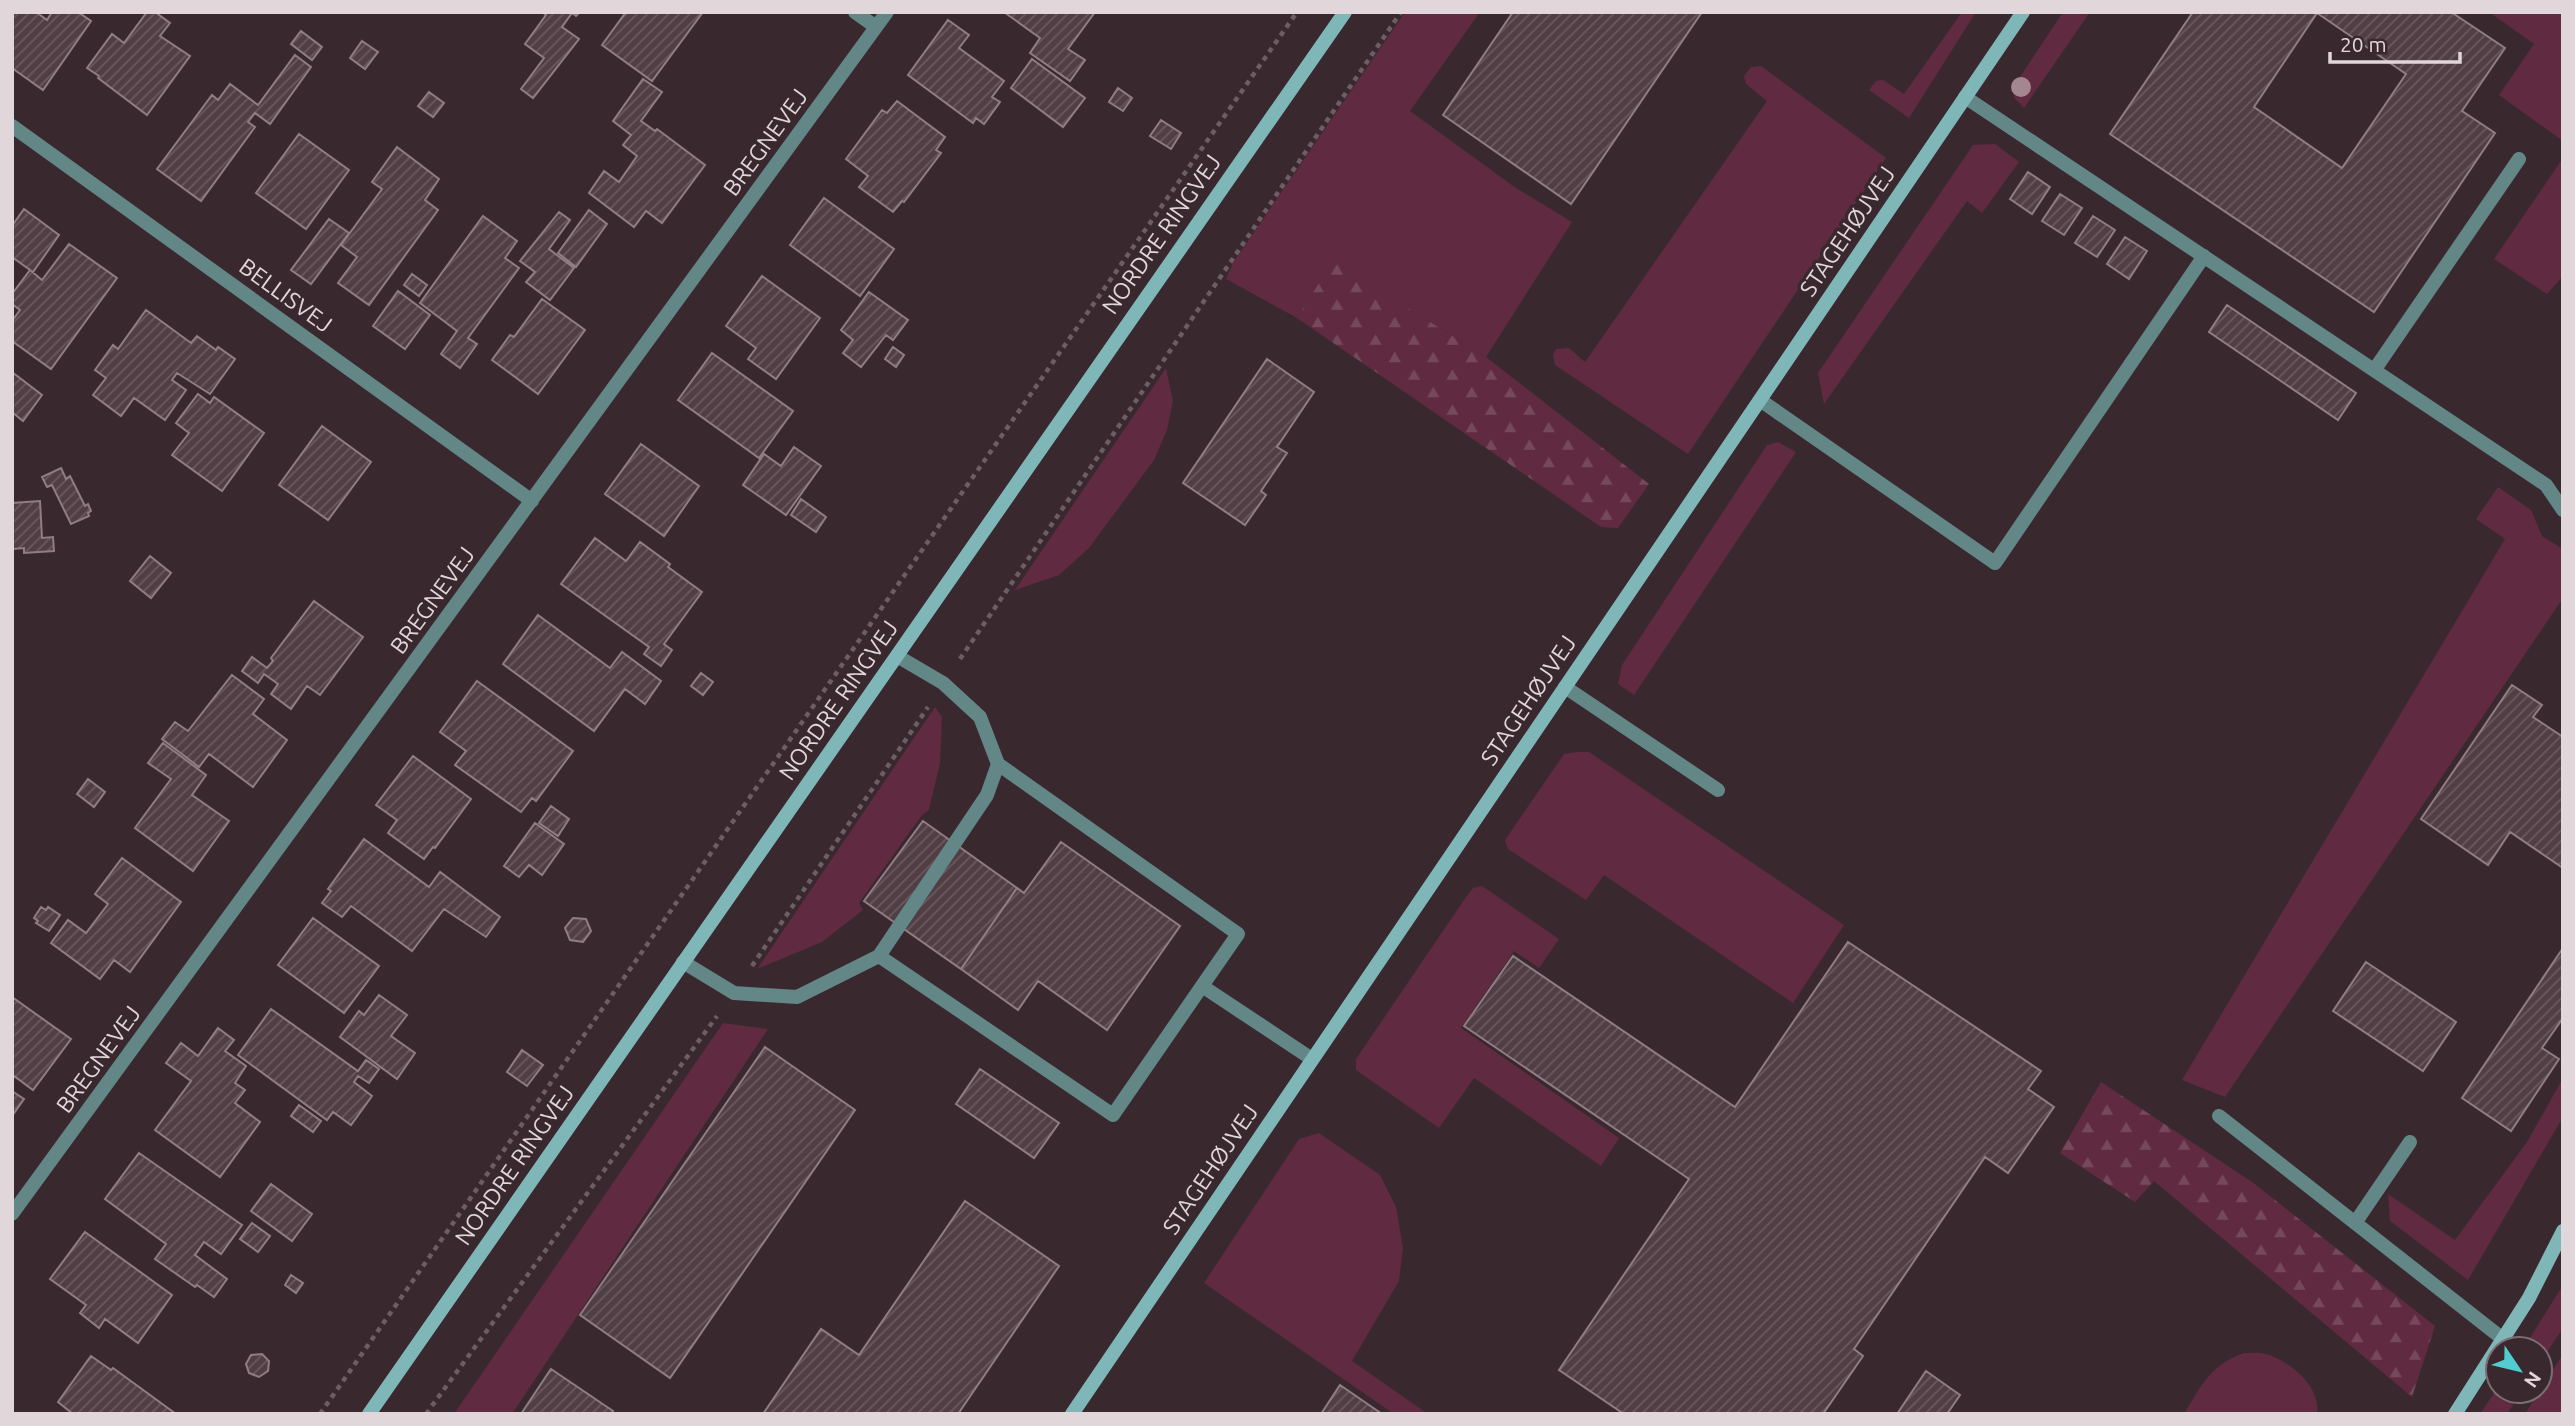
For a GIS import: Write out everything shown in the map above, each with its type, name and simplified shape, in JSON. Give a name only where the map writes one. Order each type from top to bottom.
[{"type":"street","points":[[855,12],[876,27]]},
{"type":"street","name":"BREGNEVEJ","points":[[12,1214],[887,12]]},
{"type":"street","name":"NORDRE RINGVEJ","points":[[369,1414],[1345,12]]},
{"type":"street","name":"STAGEHØJVEJ","points":[[1072,1414],[2023,12]]},
{"type":"street","points":[[1965,97],[2546,485],[2563,510]]},
{"type":"street","name":"BELLISVEJ","points":[[12,126],[532,501]]},
{"type":"street","points":[[2375,369],[2519,159]]},
{"type":"street","points":[[1760,400],[1995,564],[2204,256]]},
{"type":"street","points":[[879,956],[1113,1115],[1238,934],[998,764],[980,717],[943,683],[897,656]]},
{"type":"street","points":[[1565,687],[1718,790]]},
{"type":"street","points":[[683,962],[734,993],[797,997],[879,956],[987,795],[998,764]]},
{"type":"street","points":[[1202,986],[1312,1059]]},
{"type":"street","points":[[2219,1116],[2498,1335]]},
{"type":"street","points":[[2355,1223],[2410,1142]]},
{"type":"street","points":[[2506,1335],[2529,1298],[2563,1231]]},
{"type":"street","points":[[2455,1414],[2484,1369]]},
{"type":"path","points":[[320,1414],[1297,12]]},
{"type":"path","points":[[426,1414],[734,993],[1401,12]]},
{"type":"green space","points":[[1405,12],[1480,12],[1410,111],[1516,188],[1572,222],[1486,357],[1334,262],[1297,318],[1226,279],[1233,263]]},
{"type":"green space","points":[[1962,12],[1976,12],[1909,118],[1869,90],[1876,81],[1883,80],[1904,94]]},
{"type":"green space","points":[[2063,12],[2090,12],[2024,108],[2015,99],[2012,89]]},
{"type":"green space","points":[[2489,12],[2563,12],[2563,141],[2499,95],[2534,44]]},
{"type":"green space","points":[[1761,66],[1886,158],[1688,454],[1555,365],[1553,355],[1556,349],[1569,348],[1585,362],[1767,101],[1746,84],[1744,76],[1751,67]]},
{"type":"green space","points":[[1995,144],[2019,162],[1982,213],[1967,201],[1824,404],[1818,373],[1973,145]]},
{"type":"green space","points":[[2563,158],[2563,276],[2547,294],[2494,259]]},
{"type":"green space","points":[[1333,261],[1486,357],[1649,484],[1618,528],[1601,527],[1297,318]]},
{"type":"green space","points":[[1166,368],[1173,401],[1167,430],[1154,460],[1089,548],[1059,575],[1015,590]]},
{"type":"green space","points":[[1778,442],[1796,452],[1634,695],[1618,684],[1622,665],[1767,445]]},
{"type":"green space","points":[[2498,487],[2531,510],[2542,536],[2563,549],[2563,598],[2225,1097],[2182,1080],[2505,539],[2476,519]]},
{"type":"green space","points":[[935,707],[942,717],[940,763],[929,810],[922,815],[859,903],[863,910],[822,942],[757,969]]},
{"type":"green space","points":[[1589,752],[1844,925],[1793,1003],[1604,875],[1586,900],[1508,849],[1505,840],[1564,754]]},
{"type":"green space","points":[[1482,886],[1559,939],[1539,968],[1514,951],[1461,1028],[1619,1138],[1601,1166],[1474,1078],[1439,1128],[1356,1070],[1356,1059],[1466,897],[1473,888]]},
{"type":"green space","points":[[723,1023],[768,1029],[512,1414],[454,1414]]},
{"type":"green space","points":[[2563,1078],[2563,1117],[2468,1280],[2390,1221],[2388,1194],[2455,1240],[2527,1142]]},
{"type":"green space","points":[[2101,1082],[2252,1182],[2435,1326],[2412,1397],[2154,1181],[2135,1202],[2060,1153]]},
{"type":"green space","points":[[1319,1133],[1380,1175],[1396,1207],[1403,1248],[1399,1281],[1352,1361],[1428,1414],[1394,1414],[1204,1283],[1299,1139]]},
{"type":"green space","points":[[2563,1285],[2563,1328],[2554,1342],[2554,1335],[2532,1335]]},
{"type":"green space","points":[[2244,1353],[2266,1354],[2294,1369],[2314,1394],[2317,1414],[2184,1414],[2208,1377],[2223,1363]]},
{"type":"green space","points":[[2563,1354],[2563,1414],[2525,1414],[2531,1405],[2554,1405],[2554,1368]]},
{"type":"green space","points":[[2486,1405],[2513,1405],[2507,1414],[2480,1414]]},
{"type":"building","points":[[12,12],[36,12],[47,20],[52,12],[78,12],[91,21],[43,90],[12,68]]},
{"type":"building","points":[[147,12],[155,12],[170,23],[160,36],[190,56],[147,115],[87,68],[112,34],[124,43]]},
{"type":"building","points":[[542,12],[580,12],[576,16],[572,13],[562,27],[579,39],[533,98],[521,89],[544,58],[525,44],[546,15]]},
{"type":"building","points":[[626,12],[703,12],[652,81],[602,45]]},
{"type":"building","points":[[1004,12],[1095,12],[1068,49],[1085,60],[1070,81],[1030,53],[1040,38]]},
{"type":"building","points":[[1513,12],[1702,12],[1571,204],[1443,115]]},
{"type":"building","points":[[2193,12],[2451,12],[2505,48],[2462,111],[2495,133],[2374,312],[2110,134]],"holes":[[[2317,13],[2406,74],[2342,168],[2254,107]]]},
{"type":"building","points":[[948,20],[969,35],[959,48],[1004,81],[992,97],[1000,102],[984,124],[976,118],[973,123],[908,75]]},
{"type":"building","points":[[301,31],[322,47],[312,60],[291,44]]},
{"type":"building","points":[[362,41],[378,52],[365,69],[350,58]]},
{"type":"building","points":[[295,55],[311,67],[270,124],[255,113],[248,122],[255,127],[201,201],[157,169],[212,95],[218,100],[230,84],[258,105]]},
{"type":"building","points":[[1032,59],[1085,98],[1063,127],[1011,88]]},
{"type":"building","points":[[643,79],[662,92],[641,121],[655,131],[657,129],[705,165],[662,223],[646,211],[634,227],[589,193],[604,171],[619,182],[637,156],[623,145],[631,135],[613,121]]},
{"type":"building","points":[[1118,88],[1132,98],[1123,111],[1109,102]]},
{"type":"building","points":[[429,92],[444,103],[433,117],[418,106]]},
{"type":"building","points":[[897,101],[945,137],[936,150],[941,153],[904,202],[893,212],[859,187],[868,176],[846,159],[882,110],[887,113]]},
{"type":"building","points":[[1161,120],[1181,133],[1171,149],[1150,136]]},
{"type":"building","points":[[299,134],[349,170],[306,229],[256,193]]},
{"type":"building","points":[[397,147],[439,179],[425,200],[438,210],[369,305],[338,283],[357,257],[341,245],[382,189],[372,182]]},
{"type":"building","points":[[2028,172],[2050,187],[2032,214],[2010,199]]},
{"type":"building","points":[[2060,194],[2082,208],[2064,235],[2042,221]]},
{"type":"building","points":[[824,198],[894,249],[860,296],[790,245]]},
{"type":"building","points":[[24,209],[59,235],[33,272],[12,257],[12,226]]},
{"type":"building","points":[[589,210],[607,224],[576,267],[558,253]]},
{"type":"building","points":[[559,212],[570,220],[549,249],[574,268],[550,300],[526,282],[535,272],[520,261]]},
{"type":"building","points":[[483,216],[517,241],[505,258],[519,268],[468,338],[477,344],[460,368],[441,354],[457,331],[420,303]]},
{"type":"building","points":[[2093,216],[2115,230],[2097,257],[2075,243]]},
{"type":"building","points":[[329,219],[349,233],[311,284],[291,270]]},
{"type":"building","points":[[2125,237],[2147,251],[2129,279],[2107,264]]},
{"type":"building","points":[[69,244],[117,278],[51,369],[12,341],[12,321],[20,310],[12,304],[12,294],[30,270],[42,280]]},
{"type":"building","points":[[412,274],[427,285],[419,296],[404,285]]},
{"type":"building","points":[[762,276],[820,318],[776,379],[748,359],[756,348],[726,326]]},
{"type":"building","points":[[398,291],[430,315],[405,349],[373,326]]},
{"type":"building","points":[[869,292],[908,320],[893,340],[886,335],[861,367],[843,353],[853,340],[841,330]]},
{"type":"building","points":[[542,299],[585,330],[538,394],[492,360],[510,335],[514,337]]},
{"type":"building","points":[[2227,305],[2356,393],[2338,420],[2209,332]]},
{"type":"building","points":[[146,310],[191,343],[197,336],[216,350],[218,347],[235,359],[210,394],[177,373],[172,380],[186,390],[165,420],[134,398],[121,416],[93,395],[106,378],[95,370],[113,345],[118,349]]},
{"type":"building","points":[[893,347],[904,355],[896,367],[885,359]]},
{"type":"building","points":[[712,353],[793,411],[759,458],[678,400]]},
{"type":"building","points":[[1267,359],[1314,392],[1277,447],[1287,453],[1261,491],[1266,495],[1245,525],[1183,483]]},
{"type":"building","points":[[12,372],[42,395],[23,421],[12,412]]},
{"type":"building","points":[[198,394],[210,403],[214,397],[264,433],[222,491],[172,455],[189,433],[176,423]]},
{"type":"building","points":[[322,426],[371,462],[328,520],[279,485]]},
{"type":"building","points":[[641,444],[699,486],[664,536],[605,494]]},
{"type":"building","points":[[794,447],[821,466],[786,515],[743,485],[764,454],[781,466]]},
{"type":"building","points":[[61,468],[66,479],[70,476],[85,506],[88,504],[91,511],[89,516],[71,524],[52,485],[47,487],[42,477]]},
{"type":"building","points":[[801,499],[826,517],[816,532],[791,515]]},
{"type":"building","points":[[40,501],[42,538],[53,537],[54,551],[24,553],[24,548],[13,549],[12,503]]},
{"type":"building","points":[[595,538],[626,561],[640,542],[702,592],[664,644],[672,650],[661,666],[644,654],[649,647],[561,584]]},
{"type":"building","points":[[150,556],[171,573],[151,598],[130,581]]},
{"type":"building","points":[[314,601],[363,637],[320,695],[307,686],[291,709],[271,694],[278,684],[264,674],[258,683],[242,671],[252,657],[267,668],[273,661],[271,658]]},
{"type":"building","points":[[538,615],[610,668],[622,652],[661,681],[645,704],[625,689],[594,731],[503,664]]},
{"type":"building","points":[[701,673],[713,682],[703,695],[691,686]]},
{"type":"building","points":[[232,675],[264,699],[253,714],[287,740],[253,787],[209,754],[199,767],[162,739],[175,722],[188,731]]},
{"type":"building","points":[[477,681],[573,751],[536,801],[532,798],[521,812],[455,765],[466,751],[440,732]]},
{"type":"building","points":[[2512,685],[2542,705],[2533,717],[2563,737],[2563,868],[2510,832],[2488,865],[2421,819]]},
{"type":"building","points":[[163,743],[206,775],[192,795],[229,821],[193,871],[135,828],[171,779],[148,763]]},
{"type":"building","points":[[413,756],[471,799],[424,859],[388,833],[397,820],[376,805]]},
{"type":"building","points":[[88,779],[105,792],[94,807],[77,794]]},
{"type":"building","points":[[551,806],[569,819],[558,836],[539,823]]},
{"type":"building","points":[[923,821],[1017,888],[961,969],[864,901]]},
{"type":"building","points":[[535,823],[564,844],[542,875],[529,865],[519,877],[504,866]]},
{"type":"building","points":[[364,839],[429,887],[440,872],[500,917],[486,937],[444,909],[412,951],[351,906],[342,917],[322,903],[331,891],[328,889]]},
{"type":"building","points":[[1061,842],[1180,926],[1107,1030],[1038,981],[1018,1010],[961,969],[1017,888],[1024,893]]},
{"type":"building","points":[[122,858],[181,902],[130,972],[114,960],[100,979],[51,943],[68,920],[86,933],[108,904],[95,894]]},
{"type":"building","points":[[41,907],[46,910],[48,907],[60,915],[49,931],[36,923],[38,921],[34,918]]},
{"type":"building","points":[[313,918],[379,966],[344,1013],[278,965]]},
{"type":"building","points":[[573,918],[586,919],[591,931],[583,942],[570,940],[565,928]]},
{"type":"building","points":[[1848,942],[2041,1071],[2028,1089],[2054,1107],[2008,1173],[1985,1157],[1854,1349],[1863,1356],[1823,1414],[1624,1414],[1559,1370],[1689,1179],[1464,1026],[1513,956],[1735,1107]]},
{"type":"building","points":[[2563,948],[2563,1018],[2542,1048],[2559,1059],[2511,1131],[2462,1098]]},
{"type":"building","points":[[2366,962],[2456,1022],[2423,1071],[2333,1011]]},
{"type":"building","points":[[379,995],[407,1015],[391,1036],[415,1053],[397,1079],[340,1037],[359,1011],[364,1015]]},
{"type":"building","points":[[12,997],[71,1039],[33,1090],[14,1076],[12,1079]]},
{"type":"building","points":[[271,1009],[358,1071],[366,1060],[379,1069],[369,1083],[358,1076],[354,1082],[372,1096],[351,1125],[333,1112],[327,1120],[238,1055]]},
{"type":"building","points":[[218,1028],[234,1040],[225,1051],[246,1066],[235,1083],[245,1090],[235,1103],[260,1122],[220,1177],[155,1130],[191,1081],[166,1063],[181,1043],[198,1056]]},
{"type":"building","points":[[765,1047],[855,1110],[670,1378],[580,1315]]},
{"type":"building","points":[[522,1050],[543,1065],[527,1086],[507,1072]]},
{"type":"building","points":[[980,1069],[1059,1123],[1034,1158],[956,1104]]},
{"type":"building","points":[[12,1091],[24,1099],[12,1116]]},
{"type":"building","points":[[299,1105],[321,1121],[313,1132],[291,1116]]},
{"type":"building","points":[[139,1153],[242,1225],[221,1254],[204,1242],[195,1255],[227,1279],[214,1297],[155,1259],[166,1244],[105,1199]]},
{"type":"building","points":[[271,1184],[312,1214],[292,1241],[251,1211]]},
{"type":"building","points":[[965,1201],[1059,1266],[958,1414],[763,1414],[821,1329],[859,1355]]},
{"type":"building","points":[[252,1223],[270,1236],[258,1252],[240,1239]]},
{"type":"building","points":[[85,1232],[172,1295],[138,1343],[105,1319],[99,1328],[80,1313],[86,1305],[50,1279]]},
{"type":"building","points":[[291,1275],[303,1283],[296,1293],[285,1285]]},
{"type":"building","points":[[262,1354],[269,1361],[268,1371],[259,1377],[249,1373],[246,1364],[251,1355]]},
{"type":"building","points":[[91,1356],[111,1370],[113,1368],[176,1414],[73,1414],[58,1402]]},
{"type":"building","points":[[551,1369],[613,1411],[611,1414],[521,1414]]},
{"type":"building","points":[[1926,1371],[1960,1395],[1947,1414],[1897,1414]]},
{"type":"building","points":[[1340,1385],[1382,1414],[1321,1414]]}]
